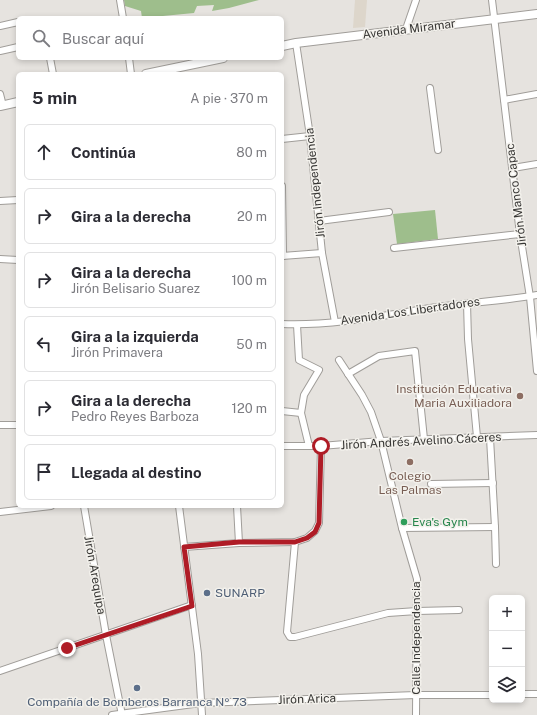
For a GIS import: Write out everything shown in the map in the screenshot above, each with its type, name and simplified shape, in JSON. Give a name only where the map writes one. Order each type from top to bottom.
[{"type":"street","points":[[120,0],[123,16]]},
{"type":"street","points":[[406,29],[416,0]]},
{"type":"street","name":"Jirón Manco Capac","points":[[492,0],[520,234],[530,297],[537,371]]},
{"type":"street","name":"Avenida Miramar","points":[[284,46],[406,29],[537,14]]},
{"type":"street","points":[[0,26],[16,22]]},
{"type":"street","name":"Jirón Independencia","points":[[296,43],[310,136],[322,253],[335,322]]},
{"type":"street","points":[[0,50],[16,47]]},
{"type":"street","points":[[50,60],[53,72]]},
{"type":"street","points":[[128,60],[131,72]]},
{"type":"street","points":[[156,72],[213,60]]},
{"type":"street","points":[[430,88],[438,150]]},
{"type":"street","points":[[0,94],[1,106],[16,102]]},
{"type":"street","points":[[504,100],[537,94]]},
{"type":"street","points":[[284,139],[310,136]]},
{"type":"street","points":[[513,168],[537,164]]},
{"type":"street","points":[[0,201],[16,200]]},
{"type":"street","points":[[319,222],[389,212]]},
{"type":"street","points":[[394,248],[520,234]]},
{"type":"street","points":[[284,256],[322,253]]},
{"type":"street","points":[[0,259],[16,260]]},
{"type":"street","name":"Avenida Los Libertadores","points":[[284,324],[297,325],[335,322],[467,303],[537,296]]},
{"type":"street","points":[[467,303],[468,339],[477,437]]},
{"type":"street","points":[[297,325],[299,360],[318,370],[304,394],[301,413],[309,446]]},
{"type":"street","points":[[348,374],[379,356],[416,351],[424,439]]},
{"type":"street","name":"Calle Independencia","points":[[339,360],[371,412],[381,441],[402,528],[417,579],[418,611],[416,715]]},
{"type":"street","points":[[284,411],[301,413]]},
{"type":"street","points":[[0,425],[16,425]]},
{"type":"street","name":"Jirón Andrés Avelino Cáceres","points":[[284,446],[321,446],[381,441],[537,435]]},
{"type":"street","points":[[490,438],[496,564]]},
{"type":"street","points":[[184,547],[239,542],[295,542],[307,538],[315,532],[319,523],[321,446]]},
{"type":"street","points":[[431,484],[493,483]]},
{"type":"street","points":[[0,512],[34,508]]},
{"type":"street","name":"Jirón Arequipa","points":[[84,508],[106,635],[122,714]]},
{"type":"street","points":[[179,508],[198,654],[202,715]]},
{"type":"street","points":[[237,508],[239,542]]},
{"type":"street","points":[[402,528],[495,527]]},
{"type":"street","points":[[295,542],[287,632],[290,637],[388,614],[418,611],[459,610]]},
{"type":"street","points":[[0,670],[192,606]]},
{"type":"street","points":[[525,694],[537,694]]},
{"type":"street","name":"Jirón Arica","points":[[112,715],[201,702],[416,695],[489,695]]},
{"type":"shaded area","points":[[355,0],[367,0],[365,27],[353,28]]},
{"type":"green space","points":[[124,0],[259,0],[212,11],[214,5],[197,6],[194,13],[163,16],[142,16],[141,11],[125,6]]},
{"type":"green space","points":[[435,210],[438,239],[397,244],[393,214]]},
{"type":"place","name":"Institución Educativa Maria Auxiliadora","points":[[520,396]]},
{"type":"place","name":"Colegio Las Palmas","points":[[410,462]]},
{"type":"place","name":"Eva's Gym","points":[[404,522]]},
{"type":"place","name":"SUNARP","points":[[207,593]]},
{"type":"place","name":"Compañía de Bomberos Barranca Nº 73","points":[[137,688]]},
{"type":"route","points":[[67,648],[192,606],[184,547],[239,542],[295,542],[307,538],[315,532],[319,523],[321,446]]}]
